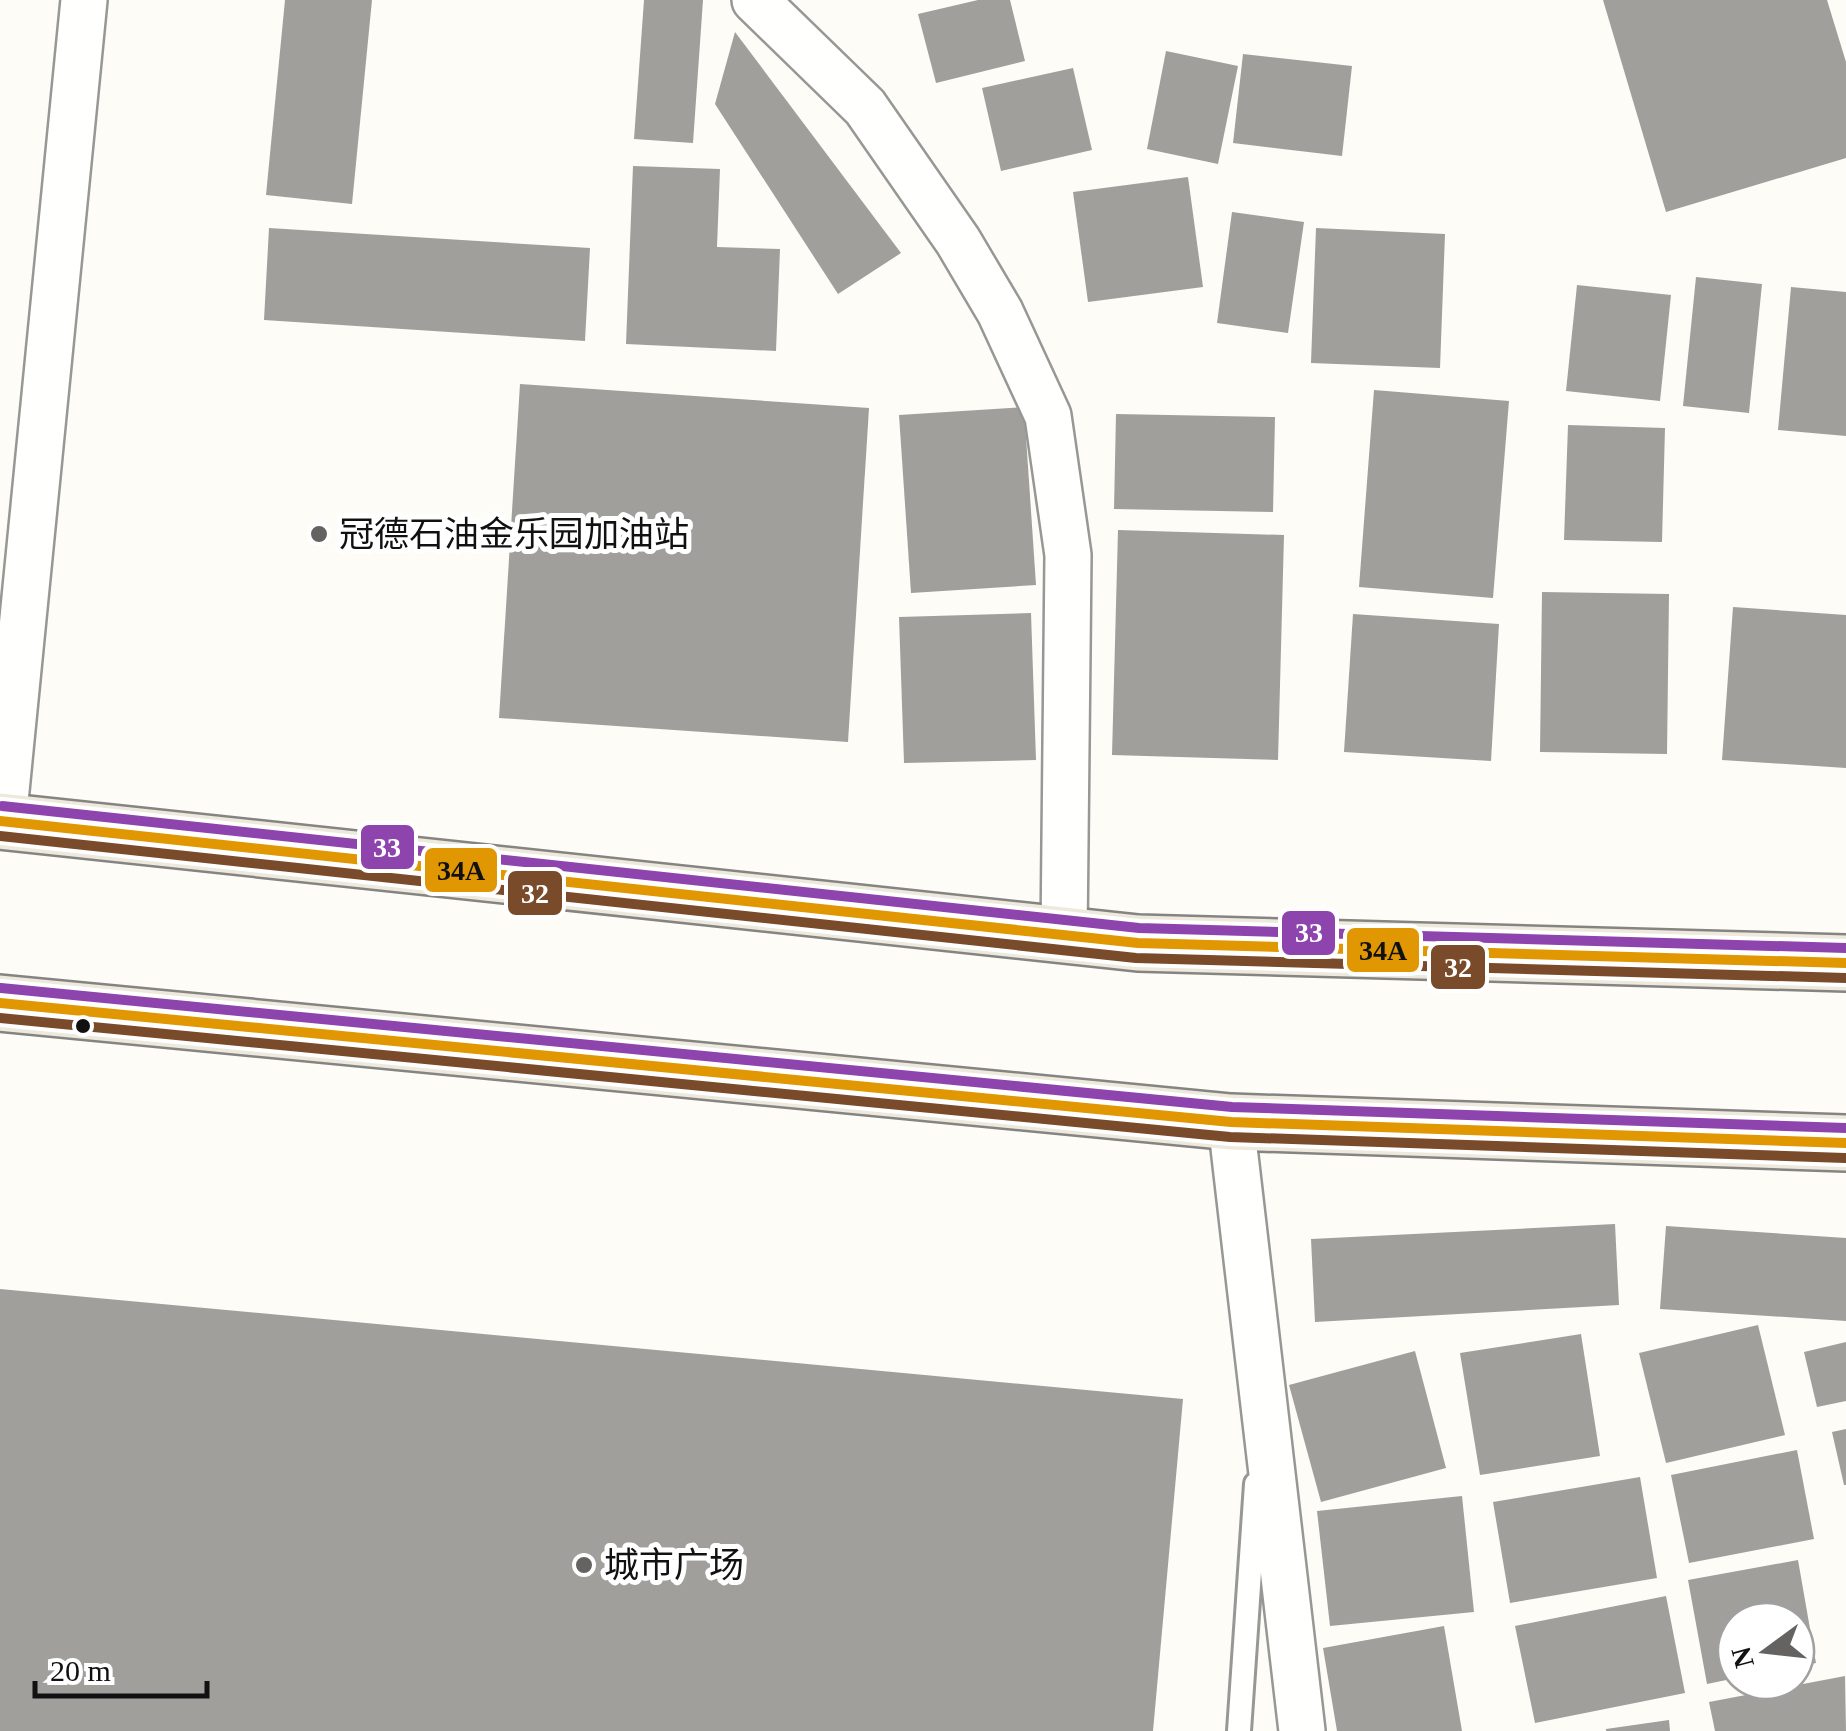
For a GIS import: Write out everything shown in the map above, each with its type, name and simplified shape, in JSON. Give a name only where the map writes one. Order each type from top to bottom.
[{"type":"main road","points":[[2,821],[1138,943],[1846,963]]},
{"type":"main road","points":[[0,1003],[1231,1122],[1846,1143]]},
{"type":"street","points":[[2,821],[84,0]]},
{"type":"street","points":[[755,0],[865,107],[1000,312],[1048,416],[1068,556],[1064,936]]},
{"type":"street","points":[[1231,1122],[1302,1731]]},
{"type":"lane","points":[[1239,1731],[1262,1401]]},
{"type":"building","points":[[285,0],[372,0],[352,204],[266,195]]},
{"type":"building","points":[[644,0],[703,0],[693,143],[634,139]]},
{"type":"building","points":[[978,0],[1010,0],[1025,61],[936,83],[918,14]]},
{"type":"building","points":[[1603,0],[1827,0],[1846,62],[1846,158],[1666,212]]},
{"type":"building","points":[[735,32],[901,253],[838,294],[715,104]]},
{"type":"building","points":[[1166,51],[1238,66],[1218,164],[1147,149]]},
{"type":"building","points":[[1243,54],[1352,66],[1342,156],[1233,143]]},
{"type":"building","points":[[1073,68],[1092,150],[1001,171],[982,88]]},
{"type":"building","points":[[633,166],[720,169],[717,247],[780,249],[776,351],[626,344]]},
{"type":"building","points":[[1188,177],[1203,287],[1088,302],[1073,192]]},
{"type":"building","points":[[1232,212],[1304,222],[1288,333],[1217,323]]},
{"type":"building","points":[[269,228],[590,248],[585,341],[264,320]]},
{"type":"building","points":[[1316,228],[1445,234],[1440,368],[1311,363]]},
{"type":"building","points":[[1696,277],[1762,284],[1749,413],[1683,406]]},
{"type":"building","points":[[1577,285],[1671,295],[1660,401],[1566,391]]},
{"type":"building","points":[[1791,287],[1846,292],[1846,436],[1778,430]]},
{"type":"building","points":[[520,384],[869,408],[848,742],[499,718]]},
{"type":"building","points":[[1374,390],[1509,401],[1493,598],[1359,587]]},
{"type":"building","points":[[1024,407],[1036,585],[911,593],[899,415]]},
{"type":"building","points":[[1116,414],[1275,417],[1273,512],[1114,509]]},
{"type":"building","points":[[1568,425],[1665,428],[1662,542],[1564,540]]},
{"type":"building","points":[[1118,530],[1284,535],[1278,760],[1112,755]]},
{"type":"building","points":[[1542,592],[1669,594],[1667,754],[1540,752]]},
{"type":"building","points":[[1733,607],[1846,615],[1846,768],[1722,760]]},
{"type":"building","points":[[1031,613],[1036,760],[904,763],[899,617]]},
{"type":"building","points":[[1353,614],[1499,624],[1491,761],[1344,752]]},
{"type":"building","points":[[1615,1224],[1619,1305],[1315,1322],[1311,1239]]},
{"type":"building","points":[[1666,1226],[1846,1238],[1846,1321],[1660,1309]]},
{"type":"building","name":"城市广场","points":[[0,1289],[1183,1399],[1153,1731],[0,1731]]},
{"type":"building","points":[[1758,1325],[1785,1435],[1666,1463],[1639,1353]]},
{"type":"building","points":[[1581,1334],[1600,1456],[1480,1475],[1460,1353]]},
{"type":"building","points":[[1846,1342],[1846,1401],[1817,1407],[1804,1352]]},
{"type":"building","points":[[1415,1351],[1446,1468],[1321,1502],[1289,1385]]},
{"type":"building","points":[[1846,1429],[1846,1485],[1844,1485],[1832,1432]]},
{"type":"building","points":[[1797,1450],[1814,1539],[1689,1563],[1671,1475]]},
{"type":"building","points":[[1640,1477],[1657,1578],[1510,1603],[1493,1502]]},
{"type":"building","points":[[1462,1496],[1474,1612],[1330,1626],[1317,1511]]},
{"type":"building","points":[[1798,1560],[1805,1601],[1716,1601],[1716,1682],[1707,1684],[1688,1580]]},
{"type":"building","points":[[1666,1596],[1685,1693],[1535,1723],[1515,1626]]},
{"type":"building","points":[[1444,1626],[1462,1731],[1337,1731],[1323,1648]]},
{"type":"building","points":[[1845,1676],[1846,1731],[1715,1731],[1709,1702],[1816,1701],[1816,1682]]},
{"type":"building","points":[[1669,1720],[1670,1731],[1606,1731],[1606,1729]]},
{"type":"transit line","name":"33","points":[[2,806],[1139,928],[1846,948]]},
{"type":"transit line","name":"34A","points":[[0,821],[1138,943],[1846,963]]},
{"type":"transit line","name":"32","points":[[0,836],[1136,958],[1846,978]]},
{"type":"transit line","name":"33","points":[[1,988],[1232,1107],[1846,1128]]},
{"type":"transit line","name":"34A","points":[[0,1003],[1231,1122],[1846,1143]]},
{"type":"transit line","name":"32","points":[[0,1018],[1230,1137],[1845,1158]]},
{"type":"place","name":"冠德石油金乐园加油站","points":[[319,534]]},
{"type":"place","name":"城市广场","points":[[584,1565]]}]
